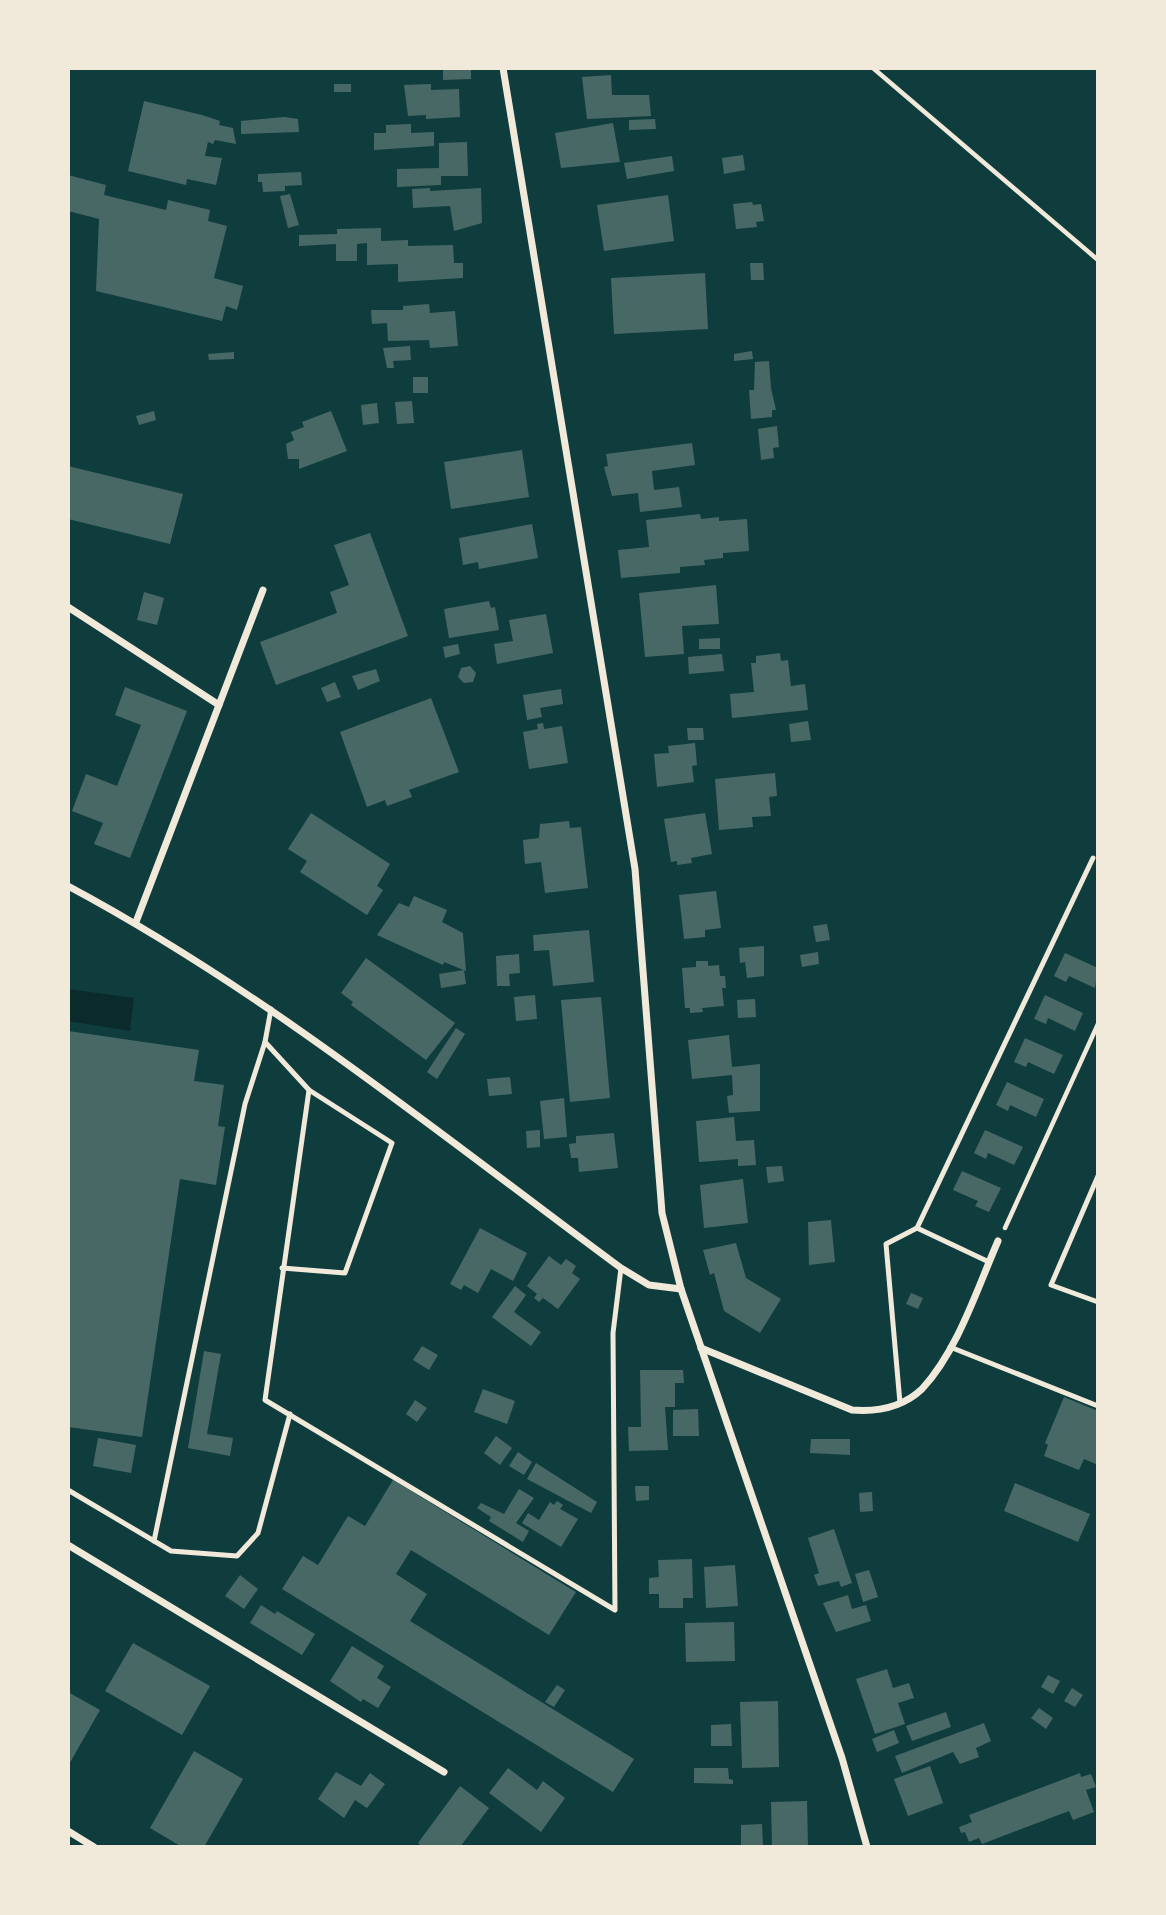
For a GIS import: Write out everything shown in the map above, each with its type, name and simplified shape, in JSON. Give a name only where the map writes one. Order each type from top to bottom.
[{"type":"street","points":[[503,68],[635,869],[662,1213],[681,1289],[842,1758],[867,1847]]},
{"type":"street","points":[[136,922],[263,590]]},
{"type":"street","points":[[68,607],[219,705]]},
{"type":"street","points":[[68,886],[136,922],[271,1009],[621,1268],[649,1285],[681,1289]]},
{"type":"street","points":[[701,1348],[852,1410],[875,1412],[900,1403],[921,1389],[950,1347],[998,1241]]},
{"type":"street","points":[[68,1545],[444,1772]]},
{"type":"street","points":[[68,1831],[94,1847]]},
{"type":"lane","points":[[900,1403],[886,1244],[917,1228],[1093,858]]},
{"type":"lane","points":[[154,1541],[245,1104],[265,1042],[271,1009]]},
{"type":"lane","points":[[265,1042],[309,1090],[392,1143],[345,1273],[282,1268]]},
{"type":"lane","points":[[309,1090],[265,1400],[615,1610],[613,1332],[621,1268]]},
{"type":"lane","points":[[1098,1176],[1095,1190],[1051,1285],[1098,1302]]},
{"type":"lane","points":[[917,1228],[989,1262]]},
{"type":"lane","points":[[950,1347],[1098,1406]]},
{"type":"lane","points":[[68,1490],[171,1551],[237,1556],[258,1533],[290,1415]]},
{"type":"path","points":[[873,68],[1098,260]]},
{"type":"path","points":[[998,1241],[1098,1024]]},
{"type":"water","points":[[68,989],[134,998],[130,1031],[68,1021]]},
{"type":"building","points":[[443,68],[471,68],[471,79],[443,80]]},
{"type":"building","points":[[611,75],[612,95],[649,95],[651,116],[587,119],[582,77]]},
{"type":"building","points":[[334,84],[351,84],[351,92],[334,92]]},
{"type":"building","points":[[431,84],[431,90],[459,89],[460,117],[426,119],[426,115],[408,116],[404,85]]},
{"type":"building","points":[[144,101],[202,115],[220,121],[219,125],[233,128],[236,144],[215,140],[213,144],[208,142],[205,156],[222,158],[216,185],[187,179],[186,185],[128,171]]},
{"type":"building","points":[[284,117],[298,119],[299,132],[241,134],[241,121]]},
{"type":"building","points":[[655,119],[656,129],[629,130],[629,120]]},
{"type":"building","points":[[613,123],[620,162],[561,168],[555,133]]},
{"type":"building","points":[[411,124],[411,133],[434,132],[434,146],[374,150],[374,133],[386,133],[386,125]]},
{"type":"building","points":[[467,142],[468,176],[441,176],[441,185],[397,187],[397,169],[439,168],[439,143]]},
{"type":"building","points":[[743,155],[745,170],[724,174],[722,158]]},
{"type":"building","points":[[672,156],[674,171],[627,179],[624,163]]},
{"type":"building","points":[[301,172],[302,185],[285,186],[285,191],[263,192],[262,182],[258,182],[258,174]]},
{"type":"building","points":[[68,175],[106,185],[104,195],[166,210],[168,200],[210,210],[208,221],[227,226],[214,278],[243,286],[237,310],[226,306],[222,321],[96,291],[99,219],[68,211]]},
{"type":"building","points":[[430,188],[430,191],[481,188],[482,223],[454,231],[450,206],[413,208],[412,189]]},
{"type":"building","points":[[290,194],[299,225],[288,228],[280,196]]},
{"type":"building","points":[[668,195],[674,241],[604,251],[597,205]]},
{"type":"building","points":[[752,202],[753,205],[761,204],[764,221],[756,222],[757,227],[736,229],[733,204]]},
{"type":"building","points":[[381,228],[381,241],[408,240],[408,246],[453,245],[454,263],[463,263],[463,278],[398,282],[398,264],[367,265],[367,243],[357,244],[357,261],[336,261],[336,244],[299,246],[299,235],[337,234],[337,229]]},
{"type":"building","points":[[750,263],[763,263],[764,280],[751,280]]},
{"type":"building","points":[[705,273],[708,329],[614,334],[611,278]]},
{"type":"building","points":[[429,304],[430,313],[455,311],[458,346],[430,348],[429,340],[388,341],[387,323],[372,324],[371,310],[403,310],[403,306]]},
{"type":"building","points":[[410,346],[411,360],[393,361],[394,368],[387,368],[383,348]]},
{"type":"building","points":[[752,351],[753,359],[734,361],[734,354]]},
{"type":"building","points":[[234,352],[234,359],[209,360],[208,354]]},
{"type":"building","points":[[769,361],[776,410],[772,410],[772,417],[751,419],[749,390],[754,390],[755,362]]},
{"type":"building","points":[[413,377],[428,377],[428,393],[413,393]]},
{"type":"building","points":[[412,401],[414,423],[397,424],[395,402]]},
{"type":"building","points":[[377,403],[379,423],[363,425],[361,405]]},
{"type":"building","points":[[154,411],[156,420],[139,425],[136,416]]},
{"type":"building","points":[[331,411],[347,451],[299,469],[299,459],[288,459],[286,444],[294,440],[291,432],[304,427],[302,422]]},
{"type":"building","points":[[777,426],[779,447],[773,448],[774,458],[761,460],[758,429]]},
{"type":"building","points":[[692,443],[695,465],[652,471],[654,490],[679,487],[682,507],[640,512],[638,493],[612,496],[604,467],[608,466],[606,454]]},
{"type":"building","points":[[522,450],[529,497],[451,509],[444,462]]},
{"type":"building","points":[[68,466],[183,494],[170,544],[68,519]]},
{"type":"building","points":[[700,514],[701,519],[719,517],[719,521],[747,519],[749,551],[723,553],[723,558],[704,560],[705,565],[680,567],[680,573],[621,578],[618,550],[649,547],[646,520]]},
{"type":"building","points":[[532,524],[538,558],[479,569],[478,562],[463,565],[459,538]]},
{"type":"building","points":[[370,533],[408,636],[276,685],[260,642],[337,613],[330,592],[349,585],[334,545]]},
{"type":"building","points":[[716,585],[719,624],[682,626],[684,654],[645,657],[639,593]]},
{"type":"building","points":[[144,592],[164,598],[157,625],[137,620]]},
{"type":"building","points":[[489,601],[491,608],[495,607],[499,630],[449,638],[444,609]]},
{"type":"building","points":[[546,614],[553,653],[497,664],[494,644],[513,641],[509,620]]},
{"type":"building","points":[[720,638],[720,649],[699,649],[699,639]]},
{"type":"building","points":[[458,644],[460,654],[445,658],[443,647]]},
{"type":"building","points":[[780,653],[781,661],[788,660],[791,686],[805,684],[808,710],[732,718],[730,694],[754,692],[751,663],[756,663],[756,656]]},
{"type":"building","points":[[722,654],[724,671],[689,674],[688,657]]},
{"type":"building","points":[[470,666],[476,673],[473,682],[464,683],[458,677],[461,668]]},
{"type":"building","points":[[376,669],[380,681],[358,690],[352,676]]},
{"type":"building","points":[[335,682],[341,697],[327,702],[321,688]]},
{"type":"building","points":[[125,687],[187,711],[130,858],[94,844],[103,823],[72,811],[86,774],[117,786],[141,725],[115,715]]},
{"type":"building","points":[[561,689],[563,704],[540,708],[542,717],[527,720],[523,695]]},
{"type":"building","points":[[431,698],[459,772],[409,790],[412,797],[387,806],[385,800],[367,807],[340,732]]},
{"type":"building","points":[[808,721],[811,740],[791,742],[789,724]]},
{"type":"building","points":[[543,723],[544,729],[562,726],[568,763],[529,769],[523,732],[538,729],[537,724]]},
{"type":"building","points":[[687,728],[703,728],[704,740],[688,740]]},
{"type":"building","points":[[695,743],[697,765],[692,766],[694,782],[657,787],[654,754],[669,753],[668,746]]},
{"type":"building","points":[[775,773],[777,796],[769,797],[771,816],[752,817],[753,827],[719,830],[715,779]]},
{"type":"building","points":[[311,813],[390,864],[377,886],[383,890],[367,915],[300,872],[307,861],[288,849]]},
{"type":"building","points":[[705,813],[712,854],[691,858],[692,863],[677,865],[677,861],[671,862],[664,819]]},
{"type":"building","points":[[569,821],[570,828],[581,827],[588,888],[545,893],[541,862],[525,864],[523,840],[539,838],[540,824]]},
{"type":"building","points":[[716,891],[721,928],[705,930],[705,937],[684,939],[679,895]]},
{"type":"building","points":[[414,896],[447,910],[442,922],[463,933],[466,971],[444,962],[443,965],[377,935],[399,903],[409,907]]},
{"type":"building","points":[[827,924],[830,940],[816,942],[813,926]]},
{"type":"building","points":[[589,930],[594,982],[553,986],[549,950],[534,951],[533,935]]},
{"type":"building","points":[[764,946],[764,976],[747,978],[745,962],[740,963],[739,948]]},
{"type":"building","points":[[818,952],[819,964],[802,967],[800,955]]},
{"type":"building","points":[[1065,953],[1098,968],[1095,988],[1069,976],[1066,982],[1054,976]]},
{"type":"building","points":[[519,954],[520,973],[509,974],[510,986],[497,986],[496,956]]},
{"type":"building","points":[[366,958],[455,1023],[426,1060],[351,1005],[353,1002],[341,993]]},
{"type":"building","points":[[696,961],[708,961],[708,966],[719,965],[720,976],[725,976],[726,988],[722,988],[724,1006],[702,1008],[703,1012],[690,1013],[690,1008],[685,1008],[682,968],[696,967]]},
{"type":"building","points":[[464,970],[466,984],[441,988],[439,974]]},
{"type":"building","points":[[535,995],[537,1019],[516,1021],[514,997]]},
{"type":"building","points":[[1045,995],[1083,1013],[1075,1031],[1048,1018],[1046,1024],[1034,1019]]},
{"type":"building","points":[[601,997],[610,1098],[570,1102],[561,1000]]},
{"type":"building","points":[[755,999],[756,1017],[738,1018],[737,1000]]},
{"type":"building","points":[[456,1028],[465,1034],[437,1079],[427,1072]]},
{"type":"building","points":[[68,1031],[199,1050],[194,1081],[224,1085],[218,1126],[225,1127],[216,1185],[180,1179],[142,1437],[68,1427]]},
{"type":"building","points":[[729,1035],[732,1067],[760,1064],[760,1111],[729,1113],[727,1096],[733,1095],[732,1075],[692,1079],[688,1040]]},
{"type":"building","points":[[1025,1038],[1063,1055],[1054,1074],[1028,1062],[1026,1067],[1014,1062]]},
{"type":"building","points":[[510,1077],[512,1094],[489,1096],[487,1079]]},
{"type":"building","points":[[1007,1082],[1044,1099],[1036,1117],[1010,1105],[1008,1111],[996,1105]]},
{"type":"building","points":[[564,1098],[567,1137],[544,1139],[540,1101]]},
{"type":"building","points":[[734,1117],[736,1141],[754,1140],[756,1165],[738,1166],[738,1159],[699,1162],[696,1121]]},
{"type":"building","points":[[540,1130],[540,1147],[527,1148],[526,1131]]},
{"type":"building","points":[[985,1130],[1023,1147],[1014,1165],[988,1153],[986,1159],[974,1153]]},
{"type":"building","points":[[614,1133],[618,1168],[579,1172],[578,1158],[571,1158],[569,1144],[576,1143],[576,1136]]},
{"type":"building","points":[[782,1166],[784,1181],[768,1183],[766,1167]]},
{"type":"building","points":[[962,1171],[1001,1188],[989,1212],[975,1206],[978,1201],[953,1190]]},
{"type":"building","points":[[743,1179],[748,1223],[704,1228],[700,1185]]},
{"type":"building","points":[[831,1220],[835,1262],[809,1265],[808,1222]]},
{"type":"building","points":[[480,1228],[527,1253],[513,1281],[491,1269],[478,1293],[464,1285],[461,1290],[450,1284]]},
{"type":"building","points":[[736,1243],[746,1278],[781,1299],[760,1333],[724,1311],[714,1273],[710,1275],[703,1250]]},
{"type":"building","points":[[549,1256],[561,1265],[566,1259],[576,1266],[572,1273],[580,1279],[558,1309],[543,1298],[539,1302],[534,1298],[537,1294],[527,1286]]},
{"type":"building","points":[[515,1286],[526,1295],[514,1312],[541,1332],[531,1346],[492,1317]]},
{"type":"building","points":[[911,1293],[923,1298],[918,1309],[906,1304]]},
{"type":"building","points":[[422,1346],[438,1355],[429,1370],[413,1360]]},
{"type":"building","points":[[204,1351],[221,1354],[207,1434],[233,1438],[230,1456],[188,1448]]},
{"type":"building","points":[[640,1370],[683,1370],[684,1383],[675,1383],[675,1407],[665,1407],[668,1450],[629,1451],[628,1427],[641,1427]]},
{"type":"building","points":[[483,1389],[515,1401],[507,1424],[474,1412]]},
{"type":"building","points":[[1064,1397],[1098,1411],[1098,1465],[1084,1459],[1079,1470],[1044,1456],[1048,1445],[1045,1443]]},
{"type":"building","points":[[415,1400],[427,1408],[417,1422],[406,1414]]},
{"type":"building","points":[[698,1409],[699,1436],[673,1436],[673,1410]]},
{"type":"building","points":[[496,1436],[512,1448],[500,1465],[484,1453]]},
{"type":"building","points":[[98,1438],[136,1445],[131,1473],[93,1466]]},
{"type":"building","points":[[811,1439],[850,1439],[850,1455],[810,1453]]},
{"type":"building","points":[[518,1452],[532,1462],[524,1475],[509,1466]]},
{"type":"building","points":[[536,1463],[597,1502],[591,1513],[527,1479]]},
{"type":"building","points":[[393,1480],[576,1592],[549,1635],[411,1550],[396,1574],[427,1594],[410,1621],[634,1759],[613,1792],[282,1589],[303,1556],[318,1565],[348,1516],[365,1526]]},
{"type":"building","points":[[1015,1483],[1090,1514],[1078,1542],[1004,1511]]},
{"type":"building","points":[[635,1486],[649,1486],[649,1500],[636,1501]]},
{"type":"building","points":[[519,1489],[534,1498],[516,1523],[529,1531],[523,1542],[489,1521],[491,1517],[477,1508],[481,1503],[504,1514]]},
{"type":"building","points":[[872,1492],[873,1511],[860,1512],[859,1493]]},
{"type":"building","points":[[557,1501],[563,1505],[560,1509],[578,1519],[561,1547],[522,1523],[528,1513],[539,1520],[550,1502],[554,1505]]},
{"type":"building","points":[[834,1529],[852,1583],[841,1587],[839,1581],[818,1586],[814,1575],[819,1573],[808,1538]]},
{"type":"building","points":[[692,1559],[693,1598],[683,1598],[683,1608],[659,1608],[659,1594],[649,1594],[649,1578],[659,1577],[658,1560]]},
{"type":"building","points":[[735,1565],[738,1606],[706,1608],[704,1567]]},
{"type":"building","points":[[869,1570],[878,1597],[863,1602],[855,1574]]},
{"type":"building","points":[[240,1575],[258,1589],[244,1609],[225,1596]]},
{"type":"building","points":[[848,1595],[852,1609],[866,1605],[871,1621],[836,1632],[823,1603]]},
{"type":"building","points":[[261,1605],[275,1614],[277,1611],[315,1634],[302,1655],[250,1623]]},
{"type":"building","points":[[734,1622],[735,1661],[686,1662],[685,1623]]},
{"type":"building","points":[[133,1643],[210,1686],[182,1735],[105,1691]]},
{"type":"building","points":[[352,1646],[384,1666],[377,1678],[391,1687],[378,1708],[363,1699],[361,1702],[330,1681]]},
{"type":"building","points":[[887,1669],[893,1688],[909,1683],[914,1698],[898,1703],[905,1724],[875,1734],[856,1679]]},
{"type":"building","points":[[1048,1675],[1060,1681],[1053,1694],[1041,1687]]},
{"type":"building","points":[[557,1685],[565,1690],[554,1707],[545,1702]]},
{"type":"building","points":[[1072,1688],[1083,1695],[1075,1707],[1064,1701]]},
{"type":"building","points":[[68,1692],[100,1710],[68,1766]]},
{"type":"building","points":[[778,1701],[779,1767],[742,1768],[740,1702]]},
{"type":"building","points":[[1039,1708],[1053,1718],[1046,1729],[1031,1718]]},
{"type":"building","points":[[946,1712],[951,1727],[912,1741],[906,1726]]},
{"type":"building","points":[[984,1723],[991,1741],[976,1748],[979,1757],[960,1764],[953,1752],[902,1773],[895,1756]]},
{"type":"building","points":[[731,1724],[732,1746],[711,1746],[711,1725]]},
{"type":"building","points":[[894,1730],[899,1743],[877,1752],[872,1739]]},
{"type":"building","points":[[194,1751],[243,1779],[204,1847],[182,1847],[150,1828]]},
{"type":"building","points":[[930,1766],[943,1803],[908,1816],[894,1779]]},
{"type":"building","points":[[508,1768],[537,1790],[543,1781],[565,1798],[541,1832],[489,1793]]},
{"type":"building","points":[[694,1768],[728,1768],[729,1779],[733,1780],[733,1784],[694,1783]]},
{"type":"building","points":[[336,1772],[361,1786],[370,1773],[385,1784],[367,1808],[355,1800],[344,1818],[318,1799]]},
{"type":"building","points":[[1080,1773],[1081,1777],[1091,1774],[1096,1787],[1086,1790],[1094,1812],[1073,1820],[1069,1811],[982,1844],[979,1838],[969,1842],[965,1832],[961,1833],[959,1827],[972,1822],[969,1815]]},
{"type":"building","points":[[460,1786],[489,1808],[460,1847],[422,1847],[418,1843]]},
{"type":"building","points":[[807,1801],[808,1847],[772,1847],[771,1802]]},
{"type":"building","points":[[762,1824],[763,1846],[741,1847],[741,1825]]}]
